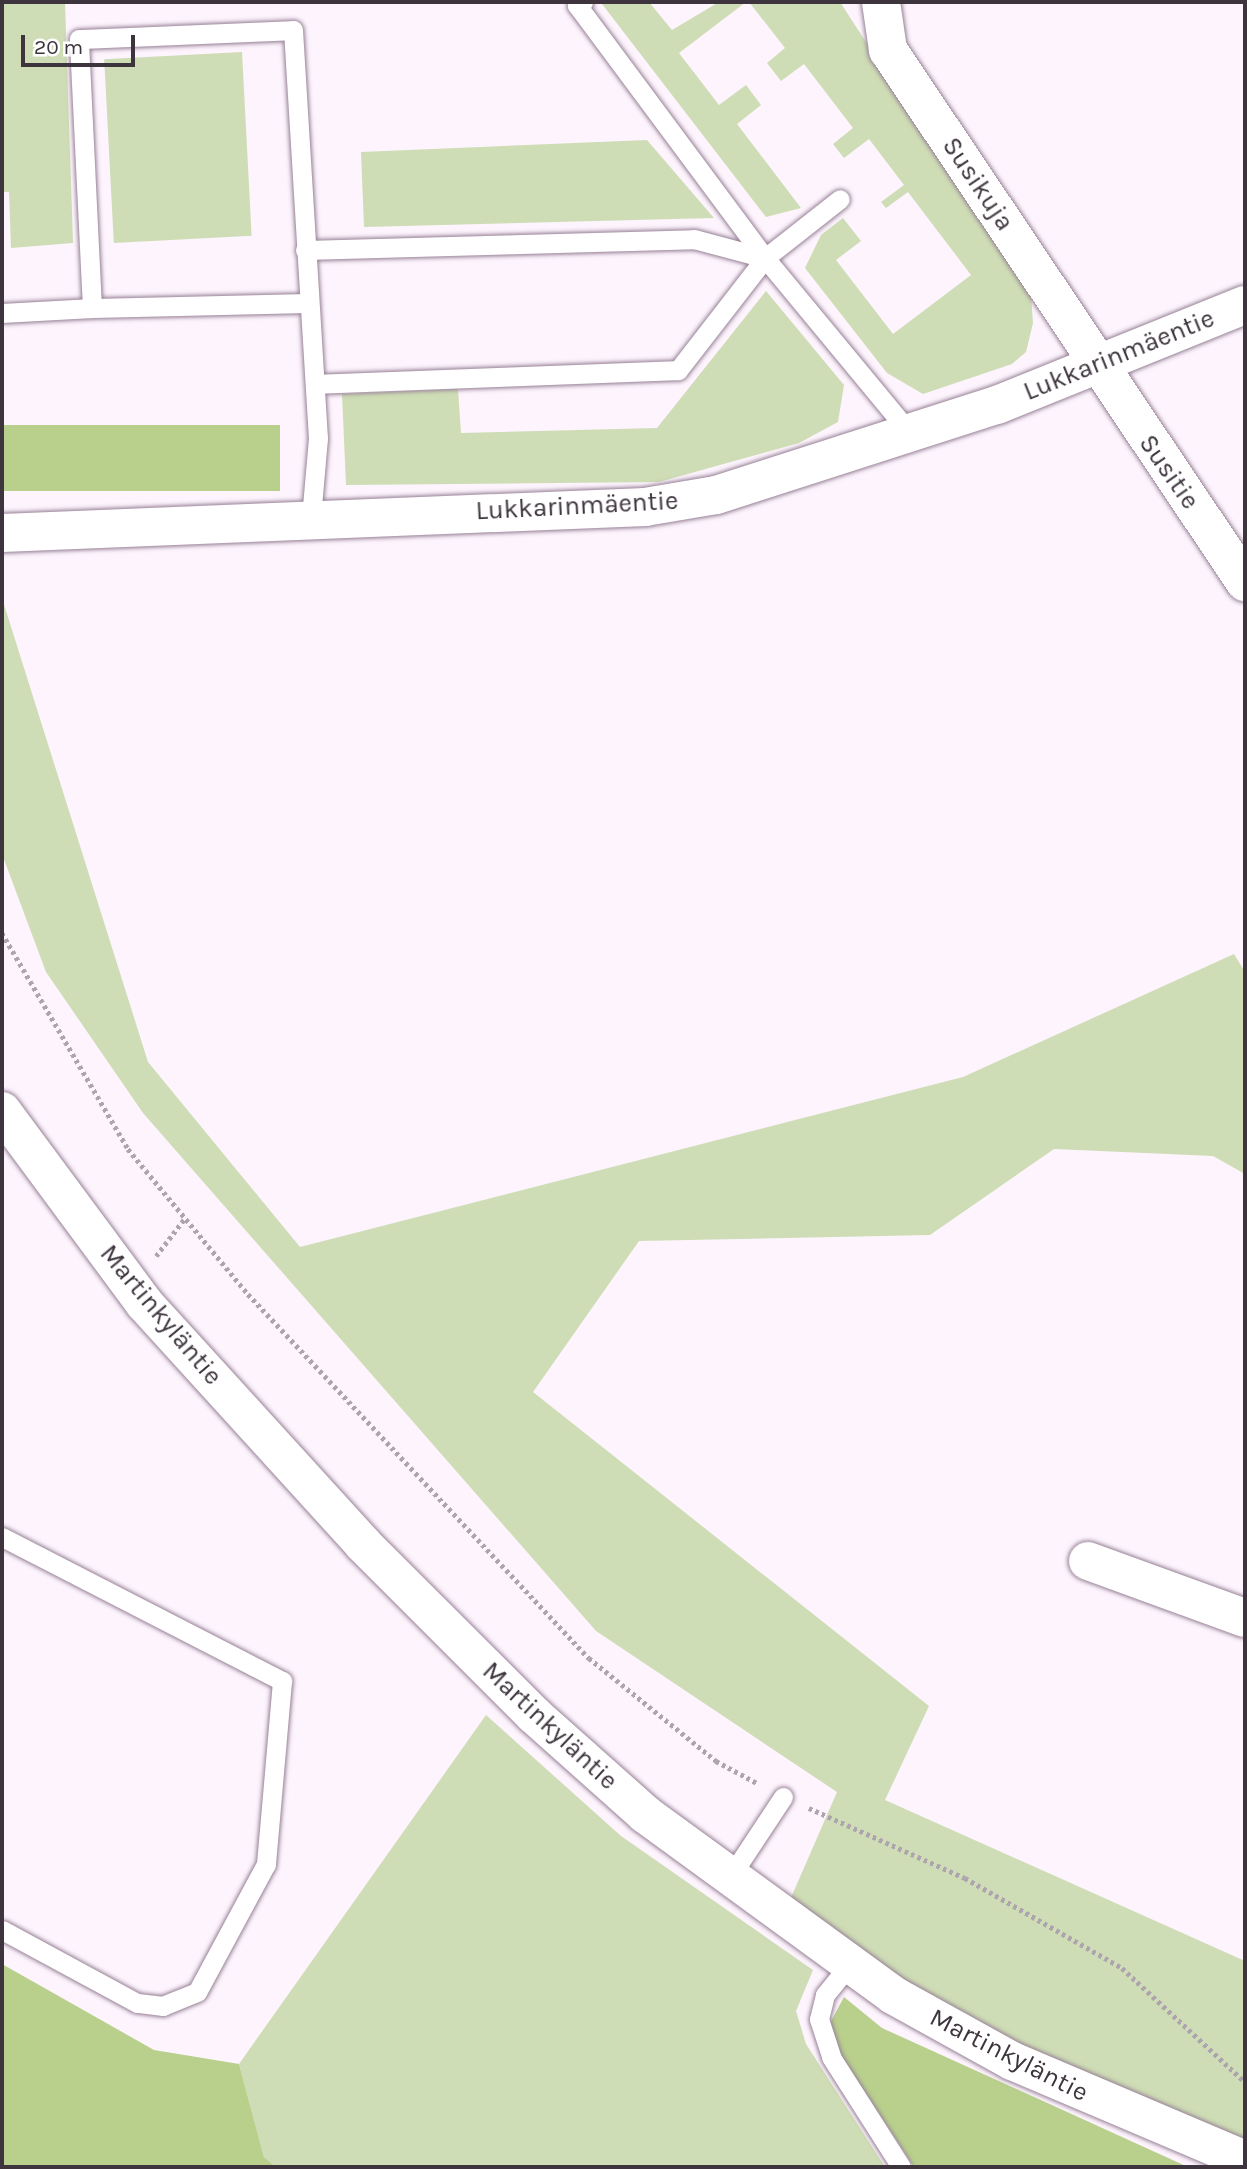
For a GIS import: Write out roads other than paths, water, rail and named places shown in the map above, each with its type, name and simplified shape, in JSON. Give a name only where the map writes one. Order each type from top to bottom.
[{"type":"street","name":"Susikuja","points":[[881,2],[888,50],[1096,361]]},
{"type":"street","name":"Lukkarinmäentie","points":[[2,533],[310,518],[645,507],[772,482],[908,431],[997,405],[1096,361],[1245,304]]},
{"type":"street","name":"Susitie","points":[[1096,361],[1245,582]]},
{"type":"street","name":"Martinkyläntie","points":[[2,1111],[144,1303],[363,1544],[534,1715],[645,1814],[893,1995],[1013,2061],[1245,2161]]},
{"type":"street","points":[[1088,1561],[1245,1618]]},
{"type":"lane","points":[[583,2],[577,5],[765,258],[908,431]]},
{"type":"lane","points":[[92,308],[79,39],[293,30],[318,438],[310,518]]},
{"type":"lane","points":[[315,384],[678,370],[765,258],[840,199]]},
{"type":"lane","points":[[306,250],[694,239],[765,258]]},
{"type":"lane","points":[[2,313],[309,303]]},
{"type":"lane","points":[[2,1537],[282,1681],[266,1864],[197,1992],[163,2006],[137,2003],[2,1930]]},
{"type":"lane","points":[[730,1877],[783,1797]]},
{"type":"lane","points":[[850,1964],[825,1995],[819,2019],[831,2057],[901,2167]]}]
